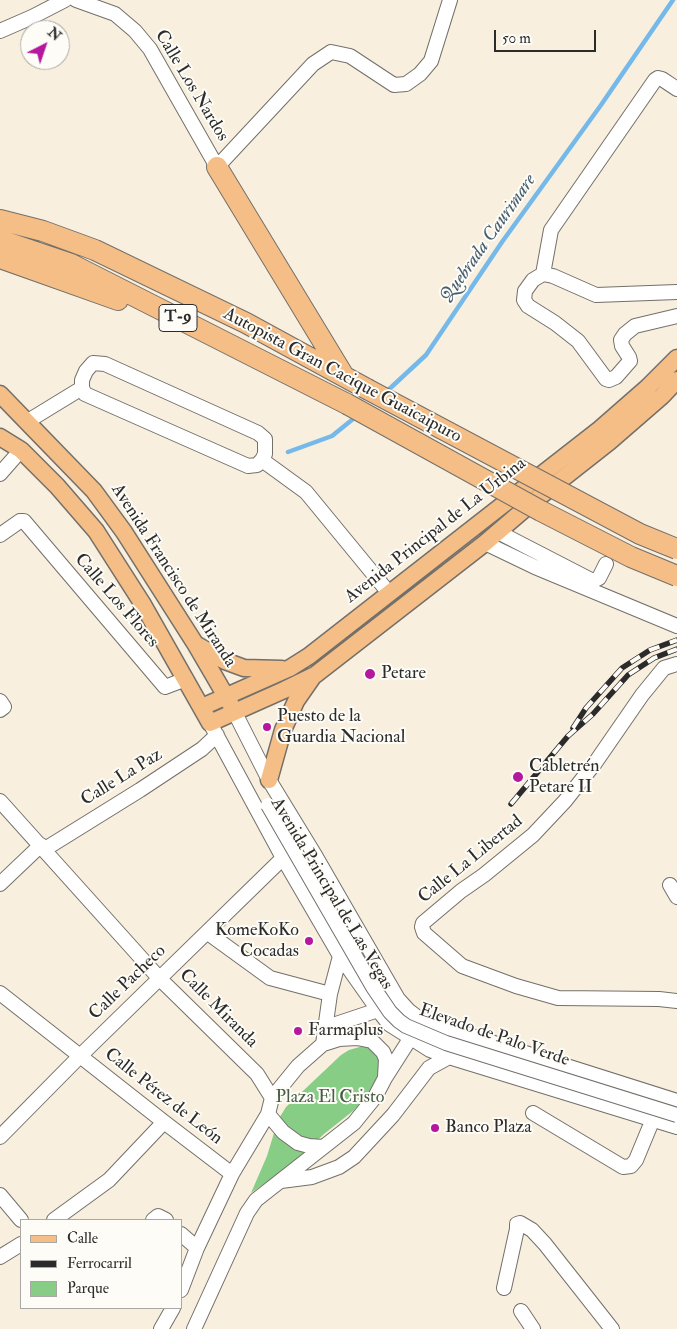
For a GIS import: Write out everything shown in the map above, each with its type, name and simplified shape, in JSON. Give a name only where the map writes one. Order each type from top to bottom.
[{"type":"highway","points":[[217,168],[342,375]]},
{"type":"highway","name":"Autopista Gran Cacique Guaicaipuro","points":[[0,220],[43,231],[95,250],[246,323],[640,534],[677,549]]},
{"type":"highway","name":"Autopista Gran Cacique Guaicaipuro","points":[[2,250],[262,362],[347,404],[541,511],[631,557],[677,576]]},
{"type":"main road","name":"Avenida Principal de La Urbina","points":[[202,707],[290,668],[309,656],[600,428],[677,358]]},
{"type":"main road","name":"Avenida Principal de La Urbina","points":[[214,729],[234,711],[315,675],[485,543],[608,442],[677,380]]},
{"type":"main road","name":"Avenida Francisco de Miranda","points":[[0,394],[94,491],[124,532],[226,695]]},
{"type":"main road","points":[[0,437],[21,450],[57,486],[96,531],[142,603],[214,729]]},
{"type":"main road","points":[[196,645],[225,661],[244,668],[290,668]]},
{"type":"main road","points":[[269,780],[283,730],[296,701],[315,675]]},
{"type":"main road","name":"Avenida Principal de Las Vegas","points":[[226,695],[234,711]]},
{"type":"street","points":[[0,31],[65,0]]},
{"type":"street","name":"Calle Los Nardos","points":[[76,0],[115,14],[135,31],[150,49],[217,168]]},
{"type":"street","points":[[217,168],[313,64],[331,52],[350,56],[394,85],[406,84],[420,74],[431,61],[450,0]]},
{"type":"street","points":[[543,274],[551,230],[654,80],[662,79],[677,90]]},
{"type":"street","points":[[677,292],[596,295],[553,276],[543,274],[532,280],[525,291],[524,300],[528,306],[555,323],[578,341],[606,379],[613,379],[630,361],[630,357],[622,346],[621,340],[625,334],[635,326],[677,316]]},
{"type":"street","points":[[93,363],[105,364],[258,433],[265,439],[265,454],[262,460],[257,465],[248,466],[85,394],[82,388],[82,380],[86,371],[93,363]]},
{"type":"street","points":[[28,421],[82,388]]},
{"type":"street","points":[[0,474],[21,450]]},
{"type":"street","points":[[262,460],[306,492],[389,593]]},
{"type":"street","name":"Calle Los Flores","points":[[0,535],[20,521],[24,521],[165,688],[186,679]]},
{"type":"street","points":[[498,532],[592,581],[599,578],[606,564]]},
{"type":"street","points":[[485,543],[535,567],[677,626]]},
{"type":"street","name":"Calle La Libertad","points":[[677,664],[664,668],[642,694],[595,763],[565,801],[533,835],[484,875],[460,891],[422,927],[424,933],[462,966],[516,986],[558,998],[659,999],[677,1001]]},
{"type":"street","name":"Avenida Principal de Las Vegas","points":[[234,711],[269,780],[398,999],[408,1010],[421,1020],[677,1101]]},
{"type":"street","name":"Avenida Principal de Las Vegas","points":[[214,729],[243,786],[340,956],[389,1024],[430,1050],[449,1057],[677,1127]]},
{"type":"street","name":"Calle La Paz","points":[[0,884],[43,847],[148,785],[202,749],[214,729]]},
{"type":"street","points":[[268,805],[269,780]]},
{"type":"street","name":"Elevado de Palo Verde","points":[[243,786],[268,805],[373,987],[390,1012],[399,1021],[406,1026],[446,1043],[677,1114]]},
{"type":"street","name":"Calle Miranda","points":[[0,801],[160,978],[257,1074],[272,1098]]},
{"type":"street","name":"Calle Pacheco","points":[[0,1137],[80,1056],[283,858]]},
{"type":"street","points":[[208,933],[270,978],[330,994]]},
{"type":"street","points":[[323,1044],[330,994],[340,956]]},
{"type":"street","name":"Calle Pérez de León","points":[[0,993],[232,1174]]},
{"type":"street","points":[[324,1028],[378,1010],[398,999]]},
{"type":"street","points":[[194,1329],[247,1213],[256,1200],[354,1123],[375,1097],[421,1020]]},
{"type":"street","points":[[182,1287],[196,1248],[232,1174],[268,1114],[272,1098],[298,1066],[323,1044],[347,1038],[372,1041],[378,1045],[386,1059],[385,1078]]},
{"type":"street","points":[[281,1181],[312,1177],[338,1167],[354,1157],[393,1115],[429,1068],[449,1057]]},
{"type":"street","points":[[268,1114],[283,1132],[298,1143],[323,1147]]},
{"type":"street","points":[[534,1114],[623,1167],[631,1166],[636,1160],[652,1119]]},
{"type":"street","points":[[55,1219],[109,1180],[164,1122]]},
{"type":"street","points":[[0,1195],[20,1219]]},
{"type":"street","points":[[504,1288],[518,1229],[516,1224],[520,1223],[532,1230],[545,1244],[612,1329]]},
{"type":"street","points":[[182,1235],[196,1248]]},
{"type":"street","points":[[0,1257],[20,1245]]},
{"type":"street","points":[[162,1329],[172,1309]]},
{"type":"street","points":[[521,1311],[533,1329]]},
{"type":"green space","name":"Plaza El Cristo","points":[[363,1046],[372,1047],[380,1053],[380,1077],[371,1092],[353,1111],[324,1134],[297,1160],[251,1193],[267,1156],[278,1120],[286,1107],[341,1055],[349,1050]]},
{"type":"waterway","name":"Quebrada Caurimare","points":[[385,393],[426,355],[502,242],[601,105],[673,0]]},
{"type":"waterway","name":"Quebrada Caurimare","points":[[288,452],[332,436],[358,415]]},
{"type":"railway","points":[[573,728],[586,708],[622,668],[650,650],[677,640]]},
{"type":"railway","points":[[511,804],[568,736],[593,714],[628,675],[654,658],[677,649]]},
{"type":"place","name":"Petare","points":[[370,674]]},
{"type":"place","name":"Puesto de la Guardia Nacional","points":[[267,727]]},
{"type":"place","name":"Cabletrén Petare II","points":[[518,777]]},
{"type":"place","name":"KomeKoKo Cocadas","points":[[309,941]]},
{"type":"place","name":"Farmaplus","points":[[298,1031]]},
{"type":"place","name":"Banco Plaza","points":[[435,1128]]}]
